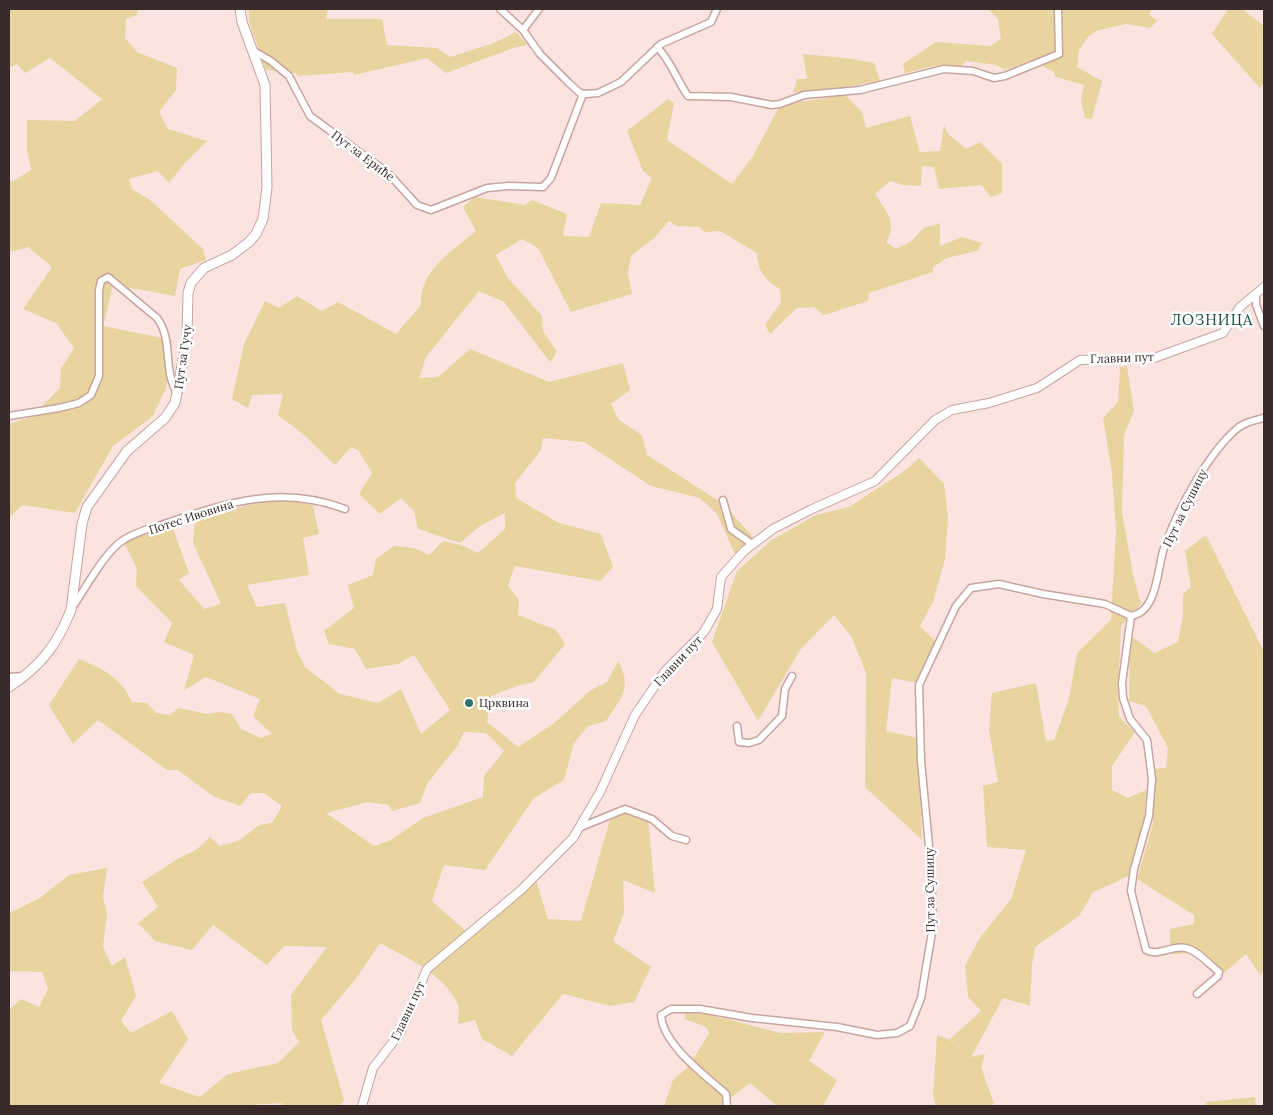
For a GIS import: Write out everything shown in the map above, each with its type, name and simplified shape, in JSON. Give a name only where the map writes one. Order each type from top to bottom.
[{"type":"main road","name":"Пут за Гучу","points":[[9,687],[27,675],[46,656],[71,610],[82,524],[87,508],[127,451],[171,410],[178,394],[187,340],[188,293],[191,283],[204,268],[232,255],[249,242],[256,234],[263,219],[267,186],[265,86],[242,22],[240,9]]},
{"type":"street","points":[[500,9],[523,30],[540,54],[569,83],[584,94],[598,93],[621,82],[657,47],[711,22],[717,9]]},
{"type":"street","points":[[523,30],[539,9]]},
{"type":"street","points":[[657,47],[666,56],[677,80],[688,96],[731,97],[772,105],[804,95],[860,90],[944,69],[973,71],[994,78],[1005,76],[1059,54],[1058,9]]},
{"type":"street","name":"Пут за Ериће","points":[[252,50],[271,61],[289,76],[310,116],[389,174],[417,205],[431,210],[486,188],[508,186],[543,187],[551,178],[584,94]]},
{"type":"street","points":[[9,416],[79,403],[91,395],[99,376],[99,290],[101,281],[108,276],[157,318],[163,326],[167,334],[171,384],[178,394]]},
{"type":"street","name":"Главни пут","points":[[362,1106],[373,1068],[400,1033],[427,969],[535,877],[567,845],[581,827],[610,771],[635,716],[665,671],[704,632],[717,609],[721,576],[752,544],[773,529],[810,510],[875,481],[935,420],[952,410],[990,403],[1037,388],[1080,360],[1154,358],[1223,333],[1240,307],[1264,287]]},
{"type":"street","points":[[1256,295],[1256,305],[1264,326]]},
{"type":"street","name":"Пут за Сушицу","points":[[727,1106],[726,1094],[690,1062],[662,1025],[661,1015],[670,1009],[700,1009],[752,1018],[837,1027],[877,1035],[897,1033],[910,1026],[921,998],[933,926],[932,867],[921,761],[919,685],[956,606],[971,588],[999,584],[1043,594],[1105,604],[1131,616],[1140,614],[1150,600],[1164,548],[1200,472],[1240,427],[1264,418]]},
{"type":"street","name":"Потес Ивовина","points":[[71,610],[117,545],[149,529],[219,506],[274,496],[324,501],[345,509]]},
{"type":"street","points":[[723,500],[731,529],[752,544]]},
{"type":"street","points":[[1131,616],[1122,682],[1123,698],[1130,719],[1147,740],[1152,779],[1147,829],[1132,880],[1132,900],[1146,950],[1153,952],[1187,948],[1219,972],[1218,976],[1197,994]]},
{"type":"street","points":[[9,677],[27,675]]},
{"type":"street","points":[[737,726],[739,742],[749,744],[759,740],[782,716],[785,689],[792,676]]},
{"type":"street","points":[[581,827],[625,809],[652,819],[672,836],[686,840]]},
{"type":"shaded area","points":[[9,9],[138,9],[137,15],[126,19],[125,38],[137,52],[177,68],[176,90],[159,112],[168,129],[207,141],[184,164],[169,183],[158,171],[129,179],[132,189],[150,200],[203,249],[206,260],[180,269],[175,296],[113,285],[103,326],[172,340],[166,388],[153,416],[113,446],[75,513],[22,505],[9,518],[9,424],[31,417],[60,388],[61,369],[74,348],[56,323],[23,309],[52,267],[28,247],[9,252],[9,178],[12,182],[31,170],[27,150],[27,120],[75,121],[102,99],[50,58],[25,73],[17,64],[9,68]]},
{"type":"shaded area","points":[[249,9],[328,9],[326,19],[382,19],[387,45],[437,48],[450,57],[494,43],[516,32],[528,45],[516,47],[446,73],[427,58],[354,75],[353,72],[298,76],[296,73],[266,70],[249,22]]},
{"type":"shaded area","points":[[988,9],[1152,9],[1149,14],[1157,21],[1150,28],[1126,24],[1096,31],[1088,37],[1079,50],[1077,67],[1102,81],[1092,119],[1085,118],[1081,100],[1084,85],[1056,77],[1054,72],[1032,61],[1004,70],[997,65],[966,61],[962,66],[935,66],[905,73],[903,64],[936,42],[990,46],[1001,39],[998,19]]},
{"type":"shaded area","points":[[1228,9],[1242,9],[1264,26],[1264,83],[1260,88],[1212,34]]},
{"type":"shaded area","points":[[803,54],[874,63],[880,81],[821,91],[793,92],[797,79],[807,79]]},
{"type":"shaded area","points":[[845,95],[862,112],[866,128],[910,116],[920,152],[940,151],[944,125],[948,134],[966,149],[980,142],[1002,164],[1002,193],[991,197],[981,185],[939,189],[934,167],[922,166],[921,186],[903,185],[890,181],[875,194],[891,223],[891,229],[886,242],[896,249],[910,242],[924,228],[940,223],[940,246],[962,237],[982,243],[977,251],[947,258],[933,267],[933,272],[869,293],[868,301],[824,315],[814,307],[797,308],[770,334],[765,325],[781,302],[780,289],[763,274],[758,265],[757,253],[720,231],[704,232],[700,227],[677,226],[669,221],[654,238],[631,256],[628,273],[632,294],[571,312],[538,248],[522,239],[496,255],[507,277],[542,316],[543,331],[557,352],[550,362],[504,302],[479,291],[426,357],[419,378],[438,377],[470,349],[549,382],[623,363],[630,390],[611,404],[619,420],[642,435],[647,455],[722,503],[753,537],[736,556],[717,514],[700,498],[651,486],[584,442],[543,438],[541,450],[515,483],[516,498],[559,523],[601,534],[613,567],[600,581],[515,566],[508,586],[519,600],[518,615],[556,630],[565,644],[534,682],[491,696],[487,722],[518,747],[553,724],[591,690],[607,682],[618,661],[625,679],[625,686],[620,699],[606,721],[588,726],[574,743],[564,780],[534,798],[485,870],[444,865],[432,901],[468,933],[535,877],[548,919],[581,921],[611,816],[625,809],[648,817],[655,893],[623,880],[624,913],[613,941],[651,967],[634,1002],[610,1006],[563,994],[512,1056],[482,1039],[475,1020],[458,1024],[458,1005],[444,984],[424,968],[380,943],[355,980],[321,1020],[344,1100],[340,1106],[281,1106],[282,1103],[236,1106],[9,1106],[9,1010],[21,999],[39,1007],[48,989],[42,972],[9,971],[9,913],[40,898],[69,875],[107,868],[103,897],[107,913],[103,947],[112,966],[125,957],[136,996],[121,1021],[131,1033],[172,1011],[188,1039],[159,1083],[200,1097],[228,1074],[278,1063],[299,1042],[292,1030],[291,995],[327,947],[284,946],[267,965],[213,925],[192,950],[155,941],[138,923],[158,907],[142,882],[179,858],[196,850],[210,837],[220,846],[240,840],[259,825],[272,823],[282,806],[264,793],[251,793],[240,806],[213,796],[178,770],[167,770],[98,720],[73,744],[49,705],[79,659],[96,666],[117,680],[128,693],[132,702],[147,703],[156,713],[170,715],[179,708],[207,714],[220,712],[232,714],[241,729],[261,738],[272,734],[253,716],[260,699],[206,677],[184,690],[194,655],[164,642],[172,623],[136,586],[137,569],[124,542],[172,526],[189,573],[179,580],[204,609],[221,604],[193,543],[195,517],[281,498],[312,501],[319,534],[303,538],[309,575],[247,585],[257,607],[285,603],[297,651],[305,667],[340,694],[378,703],[401,689],[421,734],[450,710],[414,655],[398,664],[366,669],[355,649],[329,644],[324,631],[354,608],[348,585],[373,575],[376,559],[394,546],[414,548],[429,555],[443,541],[461,545],[478,553],[505,529],[505,513],[480,526],[460,543],[418,529],[414,511],[401,498],[380,514],[359,494],[372,473],[359,451],[351,447],[335,465],[303,434],[278,415],[283,394],[252,395],[248,408],[232,399],[244,344],[265,301],[279,308],[297,296],[322,311],[338,302],[396,334],[421,305],[425,282],[431,272],[448,254],[476,231],[463,207],[475,197],[525,205],[532,200],[567,214],[563,236],[589,237],[601,203],[640,205],[652,178],[643,171],[627,131],[668,99],[674,103],[667,140],[732,184],[753,156],[780,105]],"holes":[[[464,732],[486,733],[504,751],[484,776],[483,797],[423,818],[391,840],[374,846],[326,813],[368,802],[389,805],[392,811],[420,803],[427,784],[458,745]]]},
{"type":"shaded area","points":[[1127,366],[1134,411],[1124,435],[1122,512],[1133,574],[1141,604],[1121,626],[1118,692],[1119,717],[1135,732],[1112,766],[1112,790],[1128,798],[1146,790],[1144,821],[1131,874],[1093,892],[1079,916],[1035,947],[1030,1006],[1003,998],[971,1057],[985,1054],[981,1067],[994,1103],[992,1106],[936,1106],[933,1096],[937,1035],[950,1040],[961,1049],[950,1039],[981,1011],[968,997],[965,966],[979,939],[1011,899],[1026,850],[987,847],[983,786],[998,782],[989,730],[992,693],[1036,683],[1046,741],[1054,740],[1069,699],[1077,653],[1111,620],[1116,530],[1112,473],[1103,418],[1118,402],[1120,367]]},
{"type":"shaded area","points":[[919,458],[944,484],[948,517],[945,559],[933,602],[920,626],[941,647],[918,683],[892,678],[886,731],[918,738],[922,840],[865,787],[866,673],[851,636],[834,615],[800,650],[758,721],[712,642],[737,571],[772,540],[816,515],[849,507],[903,472]]},
{"type":"shaded area","points":[[1206,535],[1264,652],[1264,967],[1261,976],[1246,954],[1224,973],[1198,953],[1170,954],[1170,929],[1194,924],[1194,915],[1137,879],[1153,824],[1152,769],[1166,768],[1168,748],[1146,706],[1129,701],[1130,635],[1154,653],[1178,642],[1183,616],[1183,594],[1191,587],[1185,551]]},
{"type":"shaded area","points":[[685,1013],[707,1014],[780,1033],[825,1032],[809,1061],[837,1080],[823,1106],[777,1106],[750,1083],[720,1106],[664,1106],[673,1080],[689,1066],[709,1033],[706,1027],[685,1019]]},
{"type":"shaded area","points":[[1255,1097],[1256,1106],[1205,1106],[1206,1102]]},
{"type":"place","name":"Црквина","points":[[469,703]]},
{"type":"district","name":"ЛОЗНИЦА","points":[[1212,320]]}]
